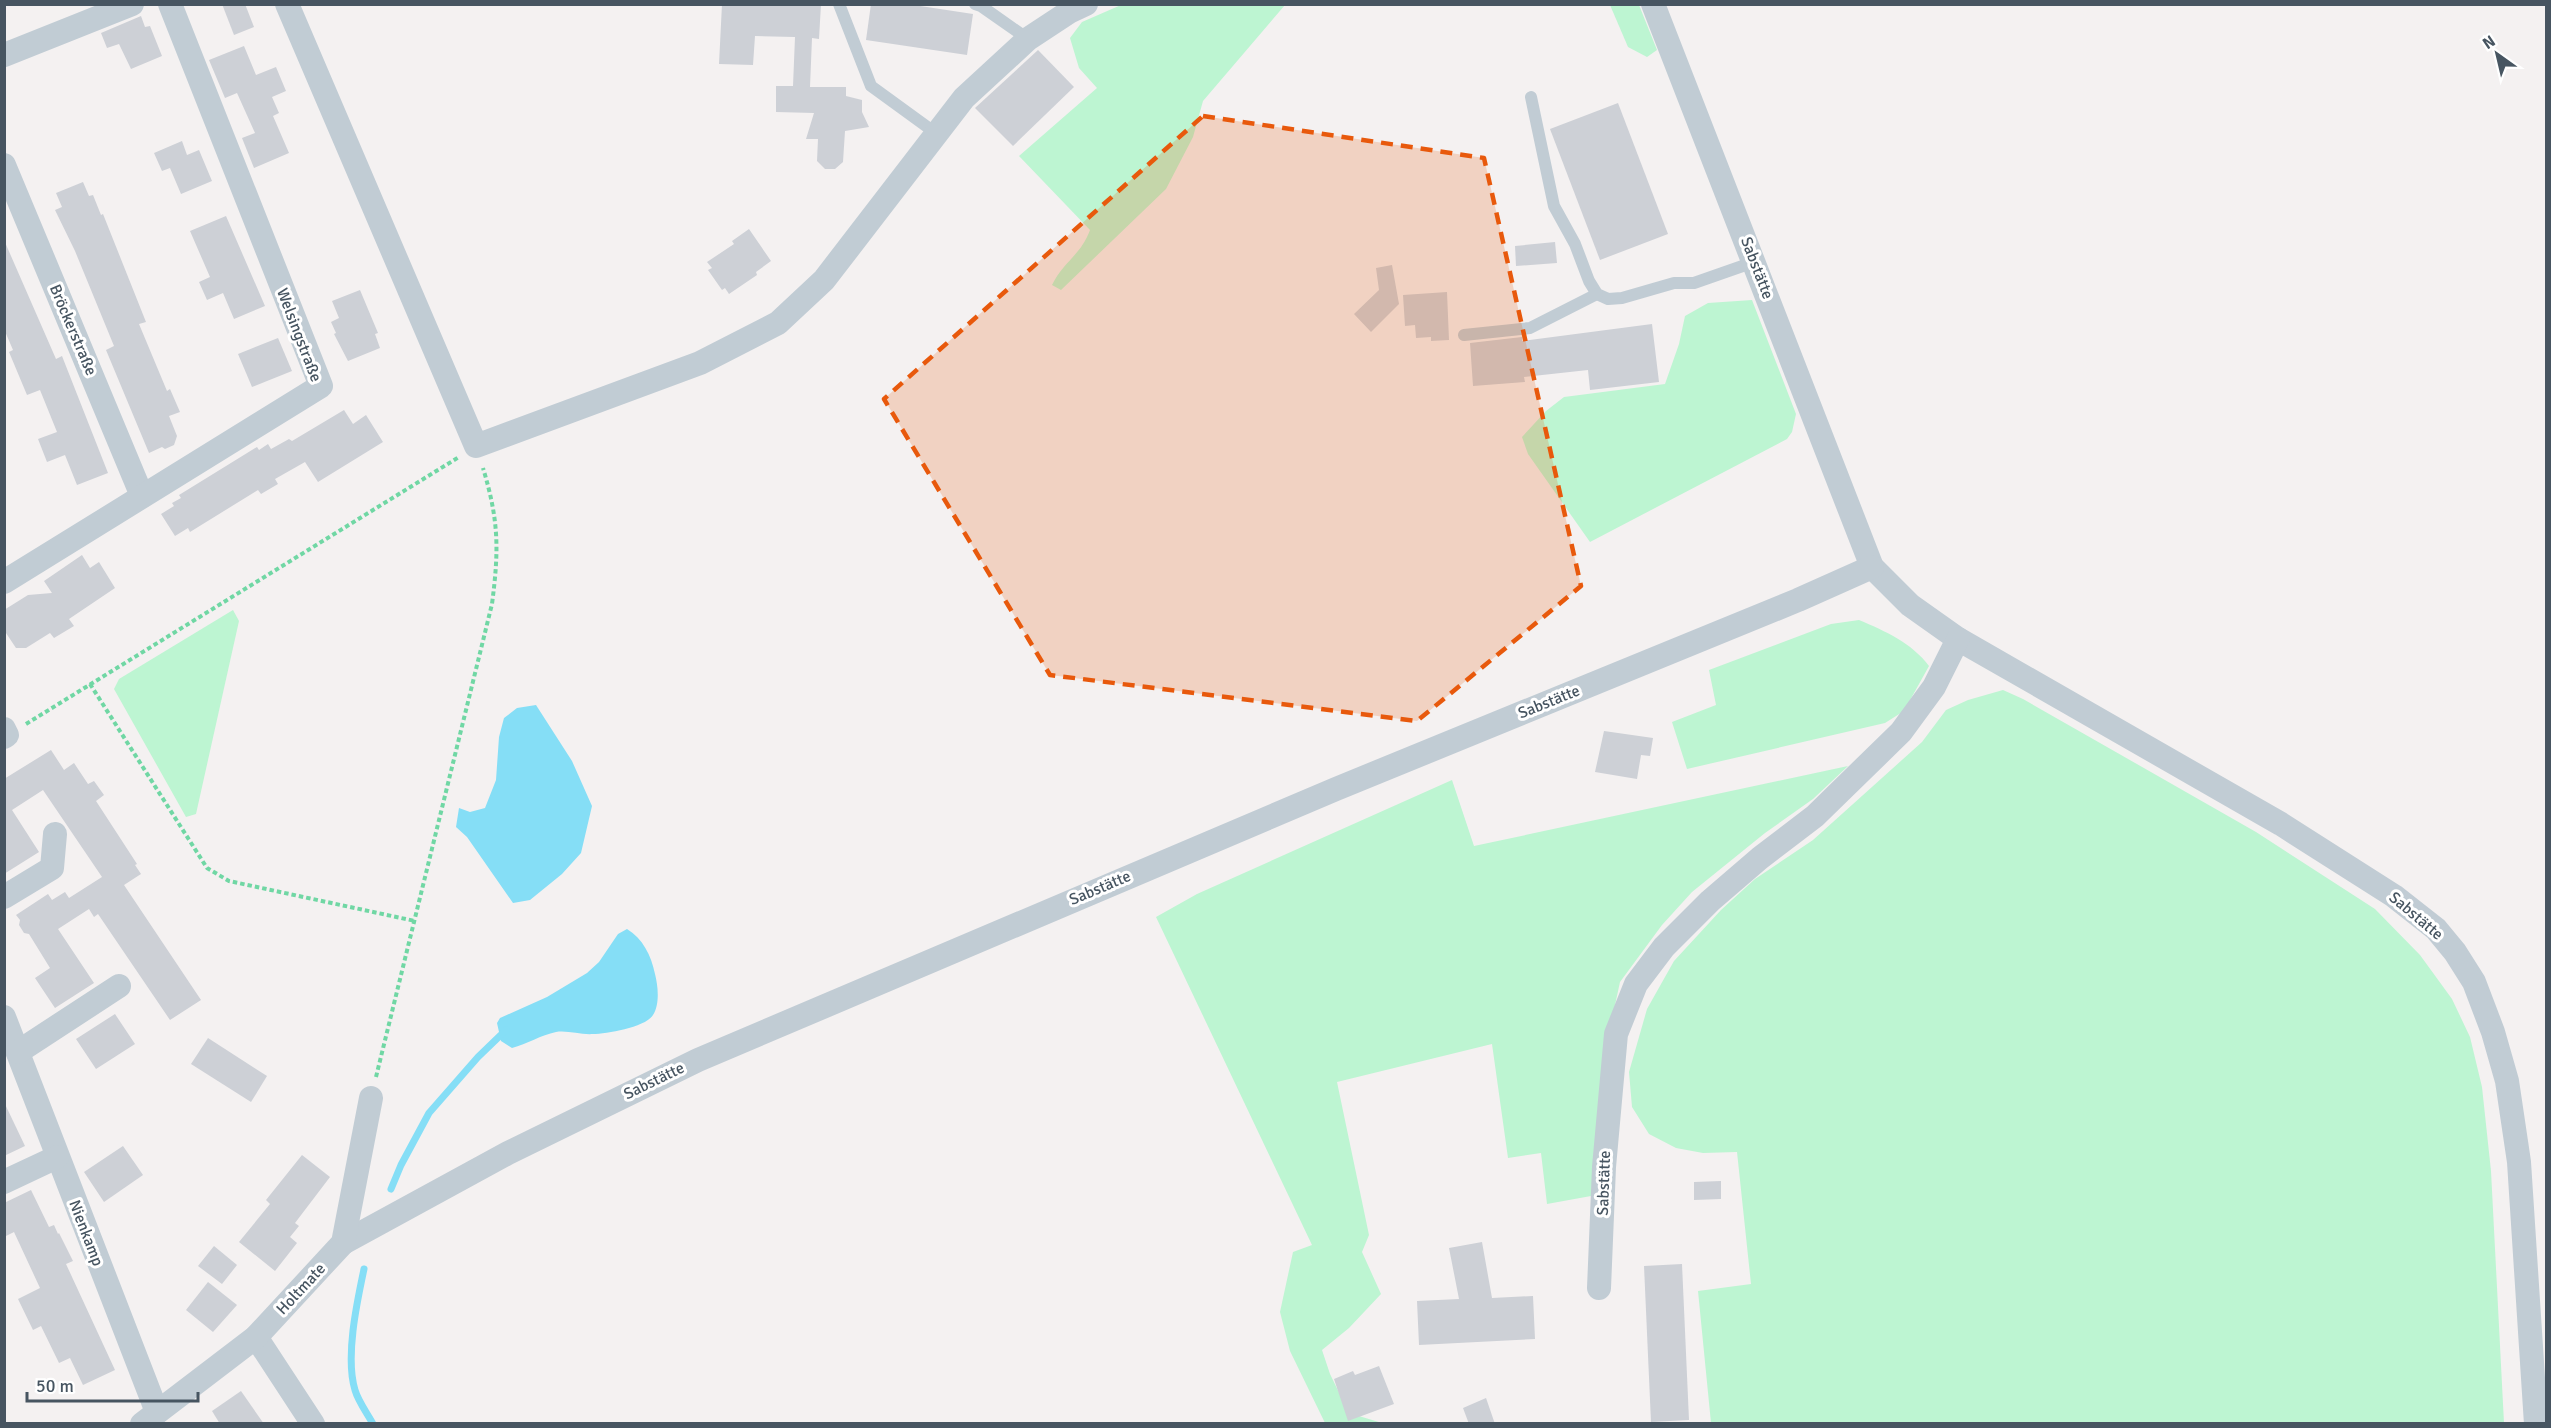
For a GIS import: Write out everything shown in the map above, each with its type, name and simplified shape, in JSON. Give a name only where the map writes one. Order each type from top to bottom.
[{"type":"street","points":[[4,55],[132,4]]},
{"type":"street","name":"Welsingstraße","points":[[4,582],[321,386],[170,4]]},
{"type":"street","points":[[287,4],[476,446],[700,363],[778,323],[824,280],[964,98],[1028,39],[1069,12],[1086,4]]},
{"type":"street","name":"Sabstätte","points":[[1653,4],[1872,567],[1910,605],[1958,639],[2281,824],[2394,896],[2436,929],[2455,952],[2474,982],[2493,1032],[2507,1081],[2519,1162],[2539,1361],[2536,1424]]},
{"type":"street","name":"Bröckerstraße","points":[[4,165],[142,496]]},
{"type":"street","name":"Sabstätte","points":[[344,1243],[508,1152],[698,1060],[1157,864],[1798,600],[1872,567]]},
{"type":"street","name":"Sabstätte","points":[[1599,1288],[1604,1167],[1616,1034],[1636,984],[1664,947],[1710,901],[1760,858],[1815,816],[1866,769],[1901,732],[1935,687],[1958,639]]},
{"type":"street","points":[[4,897],[52,868],[55,834]]},
{"type":"street","points":[[18,1053],[119,986]]},
{"type":"street","name":"Nienkamp","points":[[4,1017],[57,1157],[149,1418]]},
{"type":"street","points":[[344,1243],[371,1098]]},
{"type":"street","points":[[4,1182],[57,1157]]},
{"type":"street","name":"Holtmate","points":[[149,1418],[256,1337],[344,1243]]},
{"type":"street","points":[[256,1337],[313,1424]]},
{"type":"lane","points":[[839,4],[871,86],[937,134]]},
{"type":"lane","points":[[975,4],[1028,39]]},
{"type":"lane","points":[[1531,97],[1554,206],[1575,244],[1596,294],[1608,300],[1622,298],[1674,283],[1694,283],[1754,262]]},
{"type":"lane","points":[[1464,335],[1530,328],[1596,294]]},
{"type":"path","points":[[5,734],[444,468],[476,446],[494,509],[498,552],[492,604],[371,1098]]},
{"type":"path","points":[[90,684],[207,868],[229,881],[415,921]]},
{"type":"highlighted area","points":[[1203,116],[1484,158],[1581,586],[1417,721],[1050,675],[884,399]]},
{"type":"green space","points":[[1121,5],[1285,5],[1203,101],[1193,137],[1166,189],[1061,290],[1052,285],[1061,270],[1082,246],[1090,230],[1019,156],[1097,88],[1079,68],[1070,38],[1082,22]]},
{"type":"green space","points":[[1610,5],[1639,5],[1657,50],[1647,57],[1628,47]]},
{"type":"green space","points":[[1752,300],[1796,414],[1792,432],[1787,439],[1590,542],[1528,454],[1522,437],[1546,411],[1564,397],[1665,384],[1679,344],[1685,316],[1708,303]]},
{"type":"green space","points":[[233,610],[239,621],[196,814],[186,817],[114,689],[119,679]]},
{"type":"green space","points":[[1859,620],[1906,644],[1929,666],[1904,711],[1885,723],[1687,769],[1672,722],[1716,705],[1709,670],[1831,624]]},
{"type":"green space","points":[[2003,690],[2023,699],[2256,832],[2375,909],[2420,955],[2452,999],[2470,1037],[2482,1087],[2491,1171],[2504,1423],[1711,1423],[1698,1291],[1751,1284],[1737,1152],[1703,1153],[1676,1148],[1649,1134],[1632,1107],[1629,1072],[1647,1009],[1674,961],[1721,910],[1755,879],[1813,840],[1922,742],[1946,710],[1968,700]]},
{"type":"green space","points":[[1848,766],[1813,799],[1765,833],[1692,892],[1662,925],[1620,982],[1602,1065],[1591,1196],[1547,1204],[1541,1153],[1508,1158],[1492,1044],[1337,1082],[1369,1235],[1362,1252],[1381,1294],[1349,1328],[1322,1350],[1330,1374],[1349,1413],[1382,1423],[1325,1423],[1290,1351],[1280,1312],[1293,1252],[1312,1245],[1156,917],[1197,894],[1452,780],[1474,846]]},
{"type":"water","points":[[536,705],[572,761],[592,806],[581,853],[562,874],[530,900],[513,903],[467,837],[456,827],[459,808],[470,812],[485,808],[496,780],[499,737],[504,718],[517,708]]},
{"type":"water","points":[[627,929],[642,943],[653,967],[658,1000],[655,1011],[649,1019],[626,1029],[607,1033],[556,1032],[512,1048],[501,1041],[497,1023],[500,1018],[547,997],[587,973],[599,962],[618,934]]},
{"type":"building","points":[[222,4],[245,4],[254,27],[234,35]]},
{"type":"building","points":[[722,4],[821,4],[819,39],[812,38],[810,87],[846,87],[846,96],[862,100],[862,112],[869,127],[845,131],[843,162],[835,169],[825,169],[817,161],[818,139],[806,139],[814,113],[776,112],[776,86],[793,86],[795,37],[755,36],[753,65],[719,64]]},
{"type":"building","points":[[871,4],[907,4],[973,14],[967,55],[866,40]]},
{"type":"building","points":[[141,16],[145,27],[150,26],[162,56],[131,69],[119,44],[107,48],[101,33]]},
{"type":"building","points":[[244,46],[256,75],[276,67],[286,91],[272,97],[279,113],[273,116],[289,153],[254,168],[242,138],[255,133],[237,93],[225,98],[209,60]]},
{"type":"building","points":[[1038,50],[1074,87],[1013,146],[975,108]]},
{"type":"building","points":[[1618,103],[1668,234],[1600,260],[1550,129]]},
{"type":"building","points":[[182,141],[187,155],[199,150],[212,181],[181,194],[170,168],[162,171],[154,153]]},
{"type":"building","points":[[83,182],[89,196],[93,195],[101,215],[103,214],[146,322],[139,324],[167,391],[170,389],[180,412],[169,416],[177,436],[174,445],[165,449],[162,447],[149,453],[106,350],[114,346],[75,251],[55,210],[62,207],[56,193]]},
{"type":"building","points":[[226,216],[265,306],[234,319],[223,293],[207,300],[199,282],[210,277],[190,231]]},
{"type":"building","points":[[749,229],[771,261],[756,272],[757,275],[729,294],[725,288],[722,290],[708,270],[712,268],[707,262],[734,244],[732,241]]},
{"type":"building","points":[[4,240],[56,359],[62,356],[108,473],[77,485],[65,455],[47,462],[38,439],[57,432],[40,390],[27,395],[9,352],[13,350],[4,329]]},
{"type":"building","points":[[1555,242],[1557,263],[1516,266],[1515,246]]},
{"type":"building","points":[[1392,265],[1399,304],[1371,332],[1354,314],[1379,290],[1376,268]]},
{"type":"building","points":[[360,290],[378,333],[375,334],[380,348],[348,361],[334,334],[336,333],[331,322],[339,318],[332,301]]},
{"type":"building","points":[[1447,292],[1449,340],[1431,341],[1431,337],[1416,338],[1415,325],[1405,326],[1403,295]]},
{"type":"building","points":[[1652,324],[1659,382],[1590,390],[1588,370],[1524,377],[1525,382],[1473,386],[1470,343],[1522,337],[1522,341]]},
{"type":"building","points":[[278,338],[292,371],[252,387],[238,354]]},
{"type":"building","points":[[344,410],[353,424],[366,415],[383,442],[318,482],[305,462],[275,479],[278,484],[261,494],[258,490],[190,532],[188,528],[175,536],[161,514],[174,506],[172,503],[181,498],[179,495],[257,447],[259,450],[268,444],[271,449],[289,439],[292,441]]},
{"type":"building","points":[[82,555],[90,568],[99,562],[115,588],[69,619],[74,626],[54,638],[50,633],[26,648],[16,648],[4,630],[4,610],[28,595],[52,593],[44,581]]},
{"type":"building","points":[[1604,731],[1653,738],[1650,756],[1641,755],[1637,779],[1595,772]]},
{"type":"building","points":[[51,750],[64,770],[74,763],[88,784],[94,781],[104,795],[96,801],[137,864],[135,865],[141,874],[124,885],[201,1000],[170,1020],[98,914],[94,917],[89,909],[58,929],[94,983],[55,1008],[35,978],[50,968],[29,934],[24,933],[16,915],[48,894],[52,900],[65,892],[69,898],[102,877],[43,790],[12,810],[39,852],[4,874],[4,779]]},
{"type":"building","points":[[115,1014],[135,1044],[96,1069],[76,1039]]},
{"type":"building","points":[[208,1038],[267,1076],[251,1102],[191,1064]]},
{"type":"building","points":[[4,1102],[25,1146],[4,1156]]},
{"type":"building","points":[[123,1146],[143,1175],[104,1202],[84,1172]]},
{"type":"building","points":[[302,1155],[330,1177],[295,1223],[299,1226],[290,1237],[297,1243],[275,1271],[239,1242],[270,1204],[266,1200]]},
{"type":"building","points":[[1721,1181],[1721,1199],[1694,1200],[1694,1182]]},
{"type":"building","points":[[31,1190],[49,1227],[54,1225],[73,1261],[66,1264],[115,1370],[83,1385],[70,1358],[59,1363],[41,1326],[33,1330],[18,1299],[40,1288],[14,1232],[4,1237],[4,1203]]},
{"type":"building","points":[[1482,1242],[1492,1298],[1533,1296],[1535,1339],[1419,1345],[1417,1301],[1459,1299],[1449,1248]]},
{"type":"building","points":[[214,1246],[237,1265],[222,1284],[198,1266]]},
{"type":"building","points":[[1682,1264],[1689,1420],[1651,1422],[1644,1266]]},
{"type":"building","points":[[208,1282],[237,1305],[213,1332],[186,1310]]},
{"type":"building","points":[[1379,1366],[1394,1404],[1348,1421],[1334,1379],[1353,1371],[1355,1375]]},
{"type":"building","points":[[241,1391],[264,1424],[220,1424],[212,1411]]},
{"type":"building","points":[[1486,1398],[1495,1424],[1469,1424],[1463,1408]]},
{"type":"waterway","points":[[391,1189],[429,1113],[478,1057],[506,1030]]},
{"type":"waterway","points":[[364,1269],[353,1330],[351,1362],[356,1394],[373,1424]]}]
